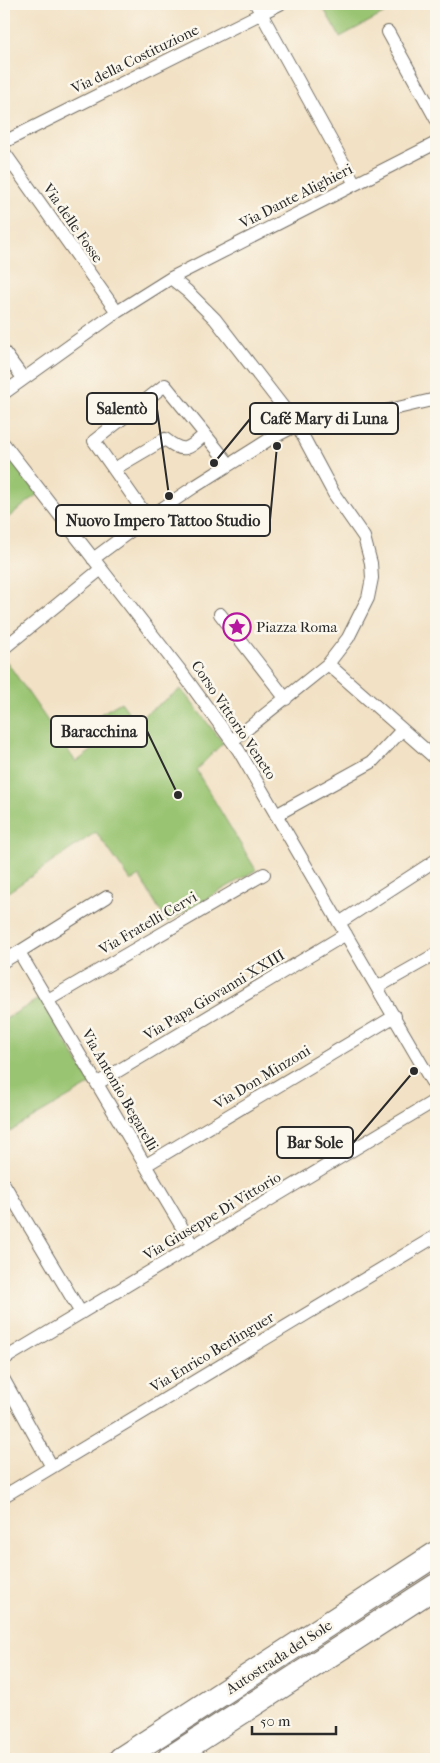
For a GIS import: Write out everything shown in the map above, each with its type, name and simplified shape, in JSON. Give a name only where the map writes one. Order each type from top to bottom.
[{"type":"highway","name":"Autostrada del Sole","points":[[121,1759],[436,1554]]},
{"type":"highway","name":"Autostrada del Sole","points":[[169,1759],[436,1586]]},
{"type":"street","name":"Via della Costituzione","points":[[4,142],[259,9],[280,4]]},
{"type":"street","points":[[259,9],[355,184]]},
{"type":"street","points":[[388,32],[436,119]]},
{"type":"street","name":"Via Dante Alighieri","points":[[4,393],[117,312],[171,278],[436,143]]},
{"type":"street","name":"Via delle Fosse","points":[[4,152],[117,312]]},
{"type":"street","points":[[171,278],[215,318],[297,424],[334,494],[364,537],[372,563],[372,578],[368,598],[348,638],[328,664],[232,741]]},
{"type":"street","points":[[4,352],[23,378]]},
{"type":"street","points":[[148,518],[94,441],[166,385],[229,464]]},
{"type":"street","points":[[4,648],[148,518],[229,464],[297,424],[372,414],[436,399]]},
{"type":"street","points":[[114,469],[165,438],[175,447],[186,449],[205,434]]},
{"type":"street","name":"Corso Vittorio Veneto","points":[[4,444],[232,741],[378,987],[436,1089]]},
{"type":"street","points":[[220,614],[286,699]]},
{"type":"street","points":[[328,664],[436,759]]},
{"type":"street","points":[[276,815],[372,762],[402,730]]},
{"type":"street","points":[[339,923],[436,860]]},
{"type":"street","name":"Via Fratelli Cervi","points":[[48,1000],[264,874]]},
{"type":"street","points":[[4,960],[108,897]]},
{"type":"street","name":"Via Papa Giovanni XXIII","points":[[98,1083],[346,934]]},
{"type":"street","name":"Via Antonio Begarelli","points":[[19,952],[193,1246]]},
{"type":"street","points":[[378,987],[436,954]]},
{"type":"street","name":"Via Don Minzoni","points":[[146,1165],[394,1016]]},
{"type":"street","name":"Via Giuseppe Di Vittorio","points":[[4,1359],[436,1100]]},
{"type":"street","points":[[4,1184],[81,1313]]},
{"type":"street","name":"Via Enrico Berlinguer","points":[[4,1496],[436,1236]]},
{"type":"street","points":[[4,1380],[52,1467]]},
{"type":"green space","points":[[321,4],[402,4],[340,37]]},
{"type":"green space","points":[[4,449],[38,494],[4,521]]},
{"type":"green space","points":[[7,662],[76,762],[98,746],[85,723],[121,702],[135,721],[181,689],[223,743],[196,770],[256,870],[167,922],[139,876],[131,881],[96,832],[4,895],[4,664]]},
{"type":"green space","points":[[40,998],[91,1084],[4,1135],[4,1020]]},
{"type":"place","name":"Nuovo Impero Tattoo Studio","points":[[277,446]]},
{"type":"place","name":"Café Mary di Luna","points":[[214,463]]},
{"type":"place","name":"Salentò","points":[[169,496]]},
{"type":"place","name":"Piazza Roma","points":[[237,627]]},
{"type":"place","name":"Baracchina","points":[[178,795]]},
{"type":"place","name":"Bar Sole","points":[[414,1071]]}]
